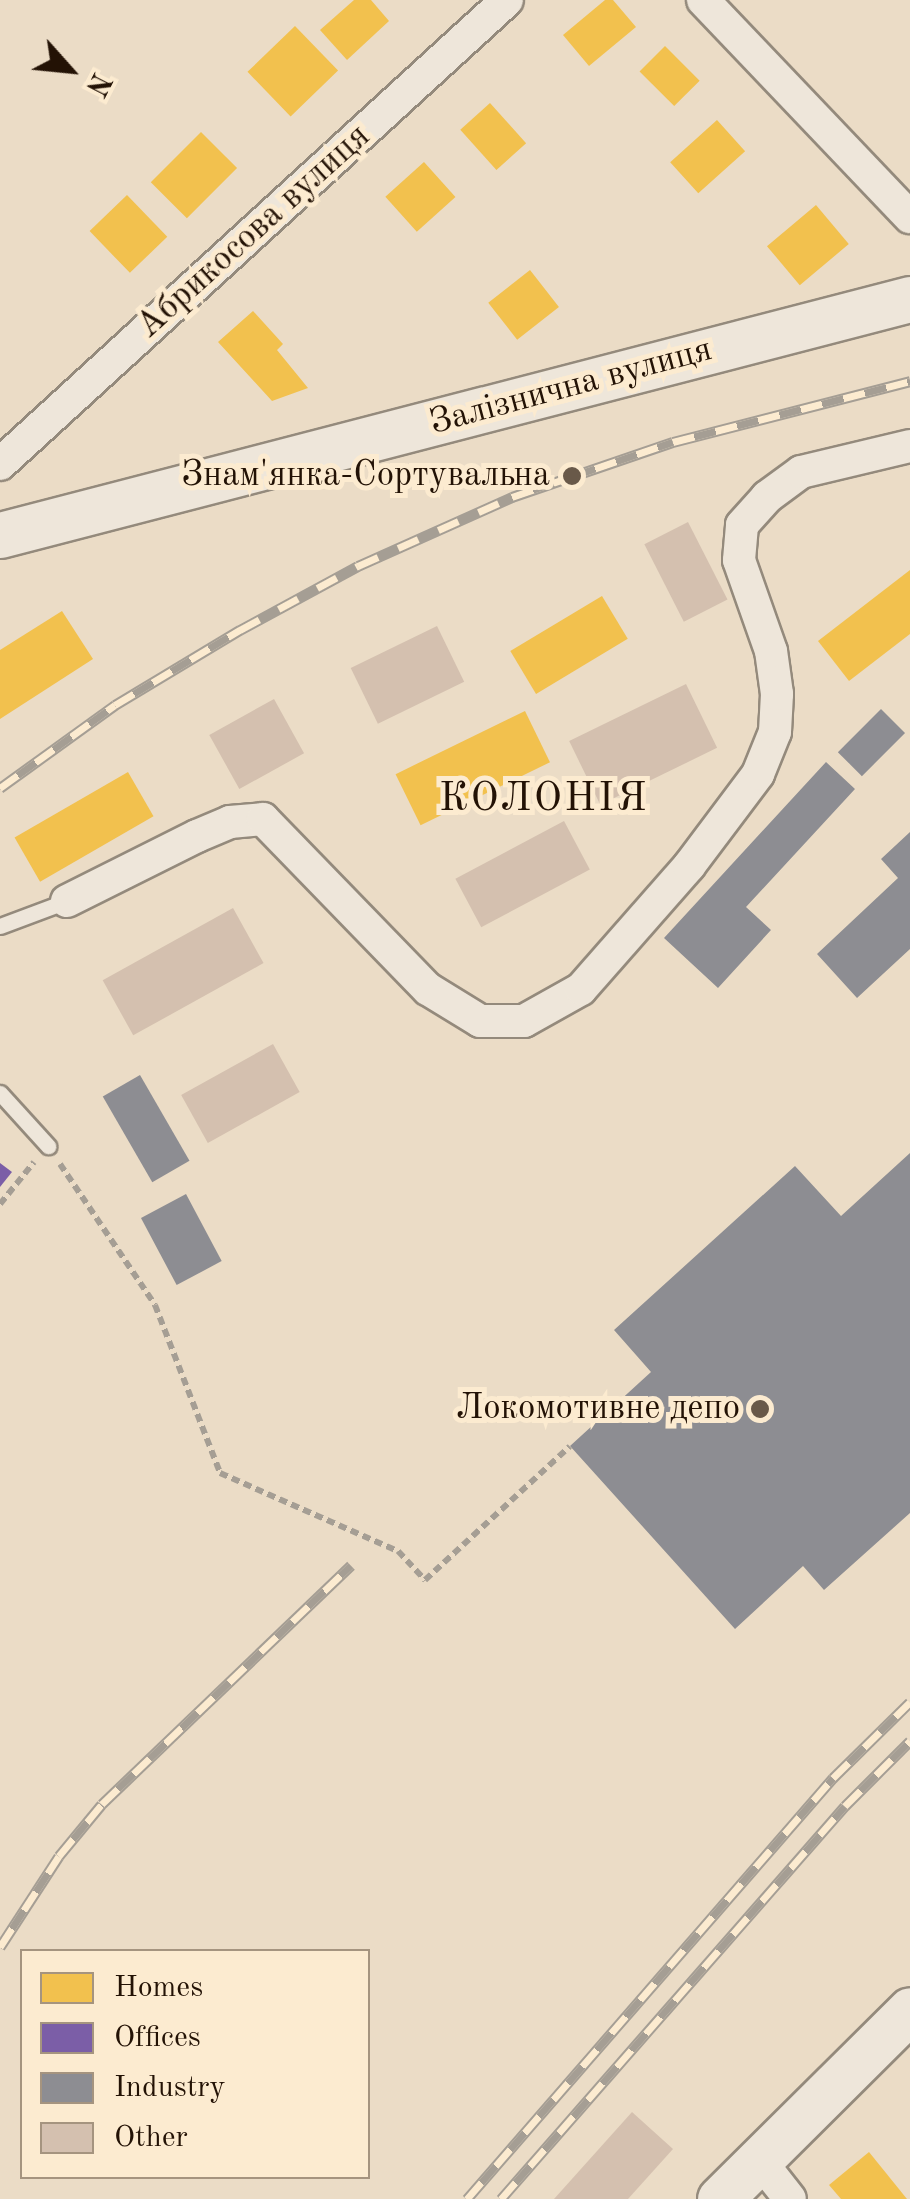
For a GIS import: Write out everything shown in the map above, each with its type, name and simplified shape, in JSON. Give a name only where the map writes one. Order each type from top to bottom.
[{"type":"street","name":"Абрикосова вулиця","points":[[0,464],[507,0]]},
{"type":"street","points":[[703,0],[910,217]]},
{"type":"street","name":"Залізнична вулиця","points":[[0,535],[910,298]]},
{"type":"street","points":[[67,900],[214,829],[263,819],[428,989],[480,1021],[524,1021],[581,989],[688,866],[758,774],[775,732],[777,694],[771,651],[738,560],[742,525],[767,497],[801,472],[910,446]]},
{"type":"street","points":[[720,2199],[757,2157],[908,2017]]},
{"type":"street","points":[[757,2157],[790,2199]]},
{"type":"lane","points":[[0,926],[67,900]]},
{"type":"lane","points":[[0,1093],[48,1146]]},
{"type":"path","points":[[0,1204],[48,1146],[155,1304],[220,1473],[398,1551],[425,1580],[570,1446]]},
{"type":"building: Homes","points":[[354,0],[371,0],[389,21],[347,60],[320,30]]},
{"type":"building: Homes","points":[[605,0],[613,0],[636,27],[589,66],[563,35]]},
{"type":"building: Homes","points":[[295,26],[338,71],[291,116],[248,72]]},
{"type":"building: Homes","points":[[665,46],[700,81],[674,106],[640,71]]},
{"type":"building: Homes","points":[[490,103],[526,143],[496,170],[460,130]]},
{"type":"building: Homes","points":[[717,120],[745,151],[698,193],[670,162]]},
{"type":"building: Homes","points":[[201,132],[237,168],[187,218],[151,182]]},
{"type":"building: Homes","points":[[424,162],[455,197],[417,232],[385,197]]},
{"type":"building: Homes","points":[[127,195],[167,237],[130,273],[90,231]]},
{"type":"building: Homes","points":[[816,205],[849,244],[800,285],[767,246]]},
{"type":"building: Homes","points":[[530,270],[559,307],[517,340],[488,303]]},
{"type":"building: Homes","points":[[253,311],[283,344],[277,350],[308,388],[272,401],[218,342]]},
{"type":"building: Homes","points":[[910,570],[910,634],[849,681],[818,641]]},
{"type":"building: Homes","points":[[602,596],[628,639],[536,694],[510,651]]},
{"type":"building: Homes","points":[[62,611],[93,659],[0,719],[0,650]]},
{"type":"building: Homes","points":[[525,711],[550,762],[421,825],[396,774]]},
{"type":"building: Homes","points":[[128,772],[154,816],[40,882],[15,838]]},
{"type":"building: Homes","points":[[869,2152],[907,2199],[841,2199],[829,2185]]},
{"type":"building: Offices","points":[[0,1163],[12,1172],[0,1187]]},
{"type":"building: Industry","points":[[881,709],[905,733],[862,776],[838,752]]},
{"type":"building: Industry","points":[[826,762],[855,789],[746,907],[771,930],[718,988],[664,938]]},
{"type":"building: Industry","points":[[910,832],[910,949],[857,998],[817,954],[898,878],[881,859]]},
{"type":"building: Industry","points":[[140,1075],[190,1161],[152,1182],[103,1096]]},
{"type":"building: Industry","name":"Локомотивне депо","points":[[910,1153],[910,1513],[824,1590],[803,1566],[735,1629],[570,1446],[651,1372],[614,1330],[795,1166],[841,1216]]},
{"type":"building: Industry","points":[[186,1194],[222,1261],[177,1285],[141,1218]]},
{"type":"building: Other","points":[[688,522],[727,600],[684,622],[644,544]]},
{"type":"building: Other","points":[[437,626],[464,682],[378,724],[351,668]]},
{"type":"building: Other","points":[[686,684],[717,748],[600,805],[569,741]]},
{"type":"building: Other","points":[[274,699],[304,753],[239,789],[209,735]]},
{"type":"building: Other","points":[[564,821],[590,870],[481,927],[455,879]]},
{"type":"building: Other","points":[[233,908],[264,963],[133,1035],[103,980]]},
{"type":"building: Other","points":[[273,1044],[300,1092],[208,1143],[181,1095]]},
{"type":"building: Other","points":[[632,2112],[673,2149],[628,2199],[554,2199]]},
{"type":"railway","points":[[0,788],[115,705],[240,630],[358,566],[512,497],[673,442],[910,381]]},
{"type":"railway","points":[[0,1947],[59,1856],[102,1804],[351,1565]]},
{"type":"railway","points":[[467,2199],[833,1778],[910,1702]]},
{"type":"railway","points":[[501,2199],[845,1806],[910,1741]]},
{"type":"place","name":"Знам'янка-Сортувальна","points":[[572,476]]},
{"type":"place","name":"Локомотивне депо","points":[[760,1409]]},
{"type":"district","name":"КОЛОНІЯ","points":[[544,800]]}]
